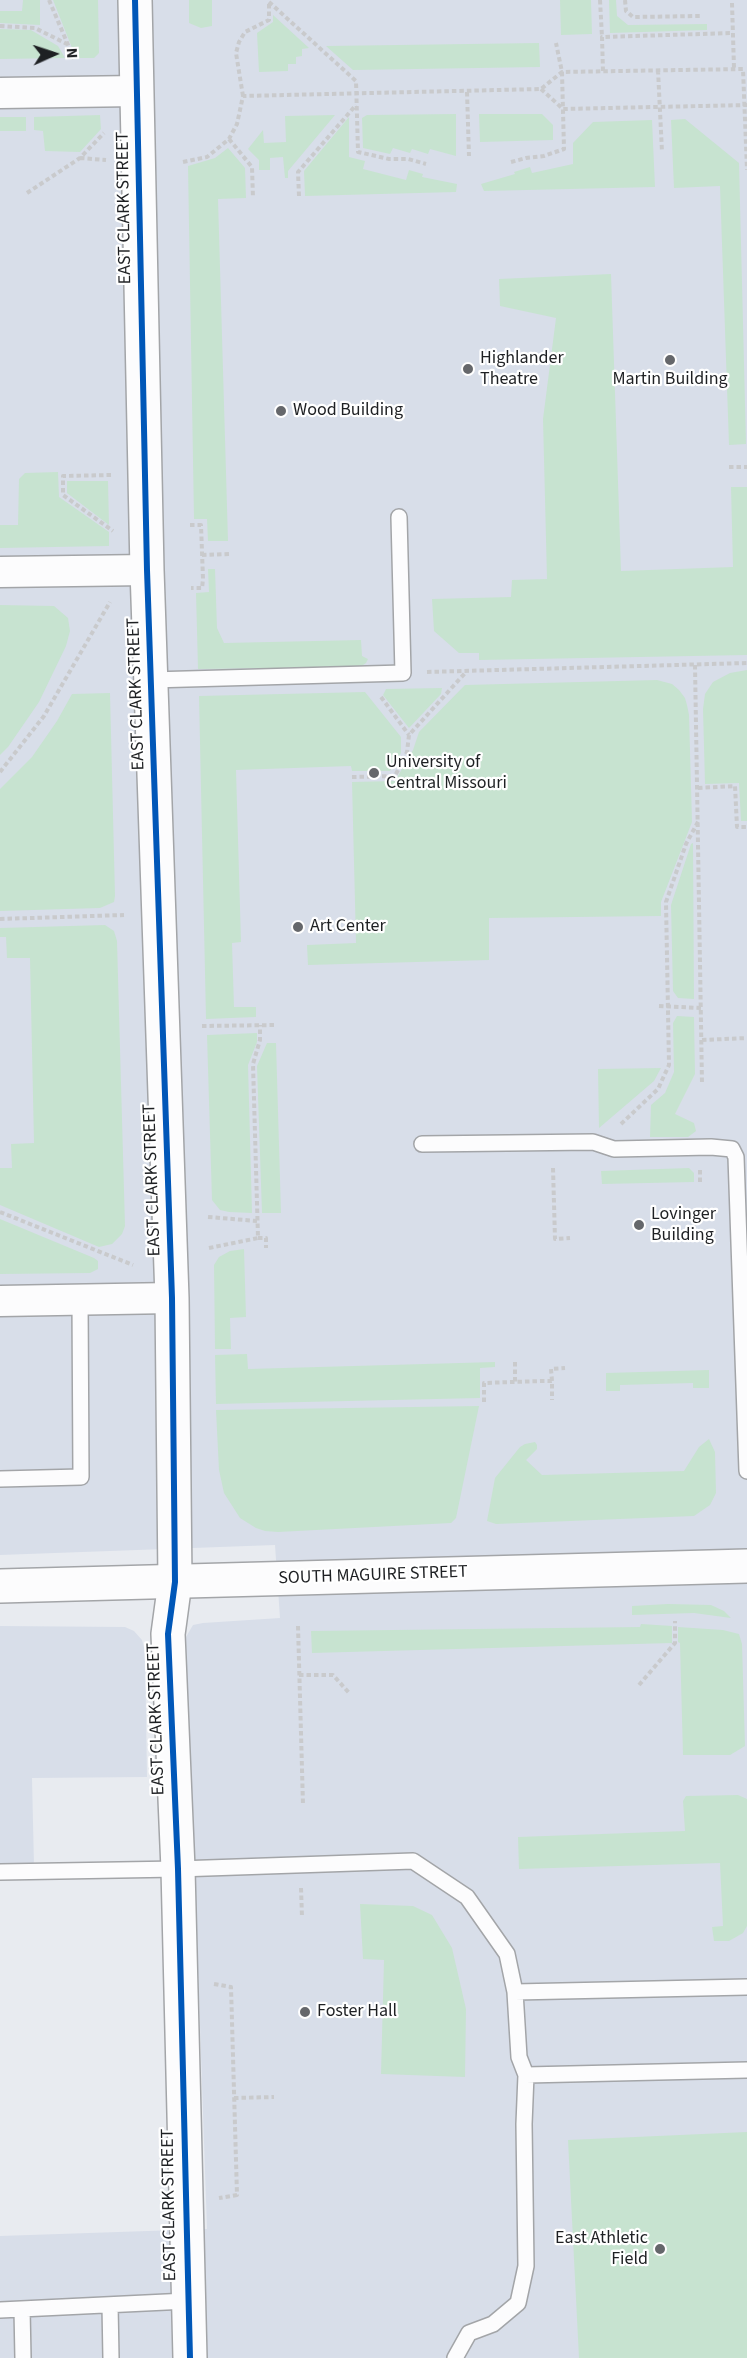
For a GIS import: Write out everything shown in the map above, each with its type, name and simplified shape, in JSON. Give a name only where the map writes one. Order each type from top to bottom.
[{"type":"street","name":"EAST CLARK STREET","points":[[135,0],[147,570],[172,1298],[175,1581],[168,1634],[178,1869],[190,2358]]},
{"type":"street","points":[[0,93],[137,91]]},
{"type":"street","points":[[0,572],[147,570]]},
{"type":"street","points":[[0,1301],[172,1298]]},
{"type":"street","name":"SOUTH MAGUIRE STREET","points":[[0,1586],[747,1566]]},
{"type":"lane","points":[[151,680],[403,673],[399,517]]},
{"type":"lane","points":[[422,1144],[593,1142],[614,1149],[711,1147],[732,1149],[736,1157],[747,1472]]},
{"type":"lane","points":[[0,1479],[81,1477],[80,1299]]},
{"type":"lane","points":[[0,1872],[412,1861],[467,1897],[507,1954],[515,1992],[519,2057],[526,2075],[524,2124],[526,2266],[518,2303],[493,2324],[469,2333],[455,2358]]},
{"type":"lane","points":[[515,1992],[747,1987]]},
{"type":"lane","points":[[526,2075],[747,2070]]},
{"type":"lane","points":[[0,2310],[188,2301]]},
{"type":"lane","points":[[110,2305],[111,2358]]},
{"type":"lane","points":[[22,2309],[23,2358]]},
{"type":"path","points":[[48,0],[75,63]]},
{"type":"path","points":[[600,0],[603,71]]},
{"type":"path","points":[[625,0],[626,11],[633,18],[700,16]]},
{"type":"path","points":[[269,1],[356,81],[358,152],[426,164]]},
{"type":"path","points":[[183,162],[207,157],[229,139],[237,124],[243,96],[236,53],[239,42],[245,32],[269,20],[269,1]]},
{"type":"path","points":[[732,3],[734,69]]},
{"type":"path","points":[[0,26],[35,28],[67,44]]},
{"type":"path","points":[[602,37],[733,33]]},
{"type":"path","points":[[511,162],[544,156],[564,149],[561,72],[556,43]]},
{"type":"path","points":[[243,96],[541,89],[561,72],[745,69],[747,170]]},
{"type":"path","points":[[658,70],[662,152]]},
{"type":"path","points":[[541,89],[563,109],[746,105]]},
{"type":"path","points":[[466,92],[469,156]]},
{"type":"path","points":[[299,196],[298,171],[357,104]]},
{"type":"path","points":[[27,193],[80,158],[106,131]]},
{"type":"path","points":[[229,139],[252,167],[253,198]]},
{"type":"path","points":[[80,158],[106,160]]},
{"type":"path","points":[[729,467],[747,466]]},
{"type":"path","points":[[112,475],[63,476],[63,495],[113,531]]},
{"type":"path","points":[[190,525],[201,525],[202,555],[202,588],[191,588]]},
{"type":"path","points":[[202,555],[229,554]]},
{"type":"path","points":[[0,772],[44,716],[114,595]]},
{"type":"path","points":[[403,673],[747,663]]},
{"type":"path","points":[[695,665],[702,1083]]},
{"type":"path","points":[[352,777],[395,776],[407,752],[409,735],[467,671]]},
{"type":"path","points":[[364,674],[409,735]]},
{"type":"path","points":[[698,788],[735,786],[737,826],[747,827]]},
{"type":"path","points":[[617,1127],[658,1089],[669,1065],[666,902],[683,852],[699,819]]},
{"type":"path","points":[[0,919],[124,915]]},
{"type":"path","points":[[659,1006],[701,1008]]},
{"type":"path","points":[[258,1238],[253,1064],[260,1040],[260,1025]]},
{"type":"path","points":[[202,1026],[276,1025]]},
{"type":"path","points":[[702,1040],[747,1038]]},
{"type":"path","points":[[553,1168],[555,1239],[570,1238]]},
{"type":"path","points":[[0,1212],[136,1267]]},
{"type":"path","points":[[208,1217],[257,1221]]},
{"type":"path","points":[[209,1248],[266,1238],[266,1248]]},
{"type":"path","points":[[515,1362],[515,1382]]},
{"type":"path","points":[[552,1400],[551,1369],[566,1368]]},
{"type":"path","points":[[484,1402],[484,1383],[552,1381]]},
{"type":"path","points":[[639,1685],[675,1643],[675,1621]]},
{"type":"path","points":[[298,1626],[303,1805]]},
{"type":"path","points":[[299,1675],[333,1675],[350,1694]]},
{"type":"path","points":[[210,1984],[231,1987],[237,2195],[218,2199]]},
{"type":"path","points":[[234,2098],[274,2097]]},
{"type":"shaded area","name":"University of Central Missouri","points":[[0,0],[747,0],[747,2358],[0,2358],[0,2236],[207,2229],[194,1851],[184,1653],[186,1637],[193,1625],[280,1618],[275,1545],[0,1555]]},
{"type":"shaded area","points":[[0,1626],[125,1627],[134,1631],[142,1640],[145,1651],[147,1777],[32,1778],[34,1866],[0,1866]]},
{"type":"green space","points":[[23,0],[40,0],[40,25],[0,23],[0,11],[22,11]]},
{"type":"green space","points":[[53,0],[98,0],[99,53],[94,58],[76,58]]},
{"type":"green space","points":[[189,0],[212,0],[212,26],[201,28],[189,23]]},
{"type":"green space","points":[[560,0],[591,0],[592,34],[561,35]]},
{"type":"green space","points":[[609,0],[616,0],[617,16],[628,25],[707,24],[707,30],[610,33]]},
{"type":"green space","points":[[273,15],[309,48],[302,49],[302,56],[296,57],[296,64],[288,64],[288,71],[259,72],[257,33],[273,22]]},
{"type":"green space","points":[[0,29],[31,30],[58,46],[65,58],[0,59]]},
{"type":"green space","points":[[539,43],[540,67],[353,70],[326,46]]},
{"type":"green space","points":[[456,114],[456,156],[430,149],[428,154],[412,149],[410,153],[393,148],[390,154],[363,148],[362,118],[367,115]]},
{"type":"green space","points":[[479,114],[542,114],[553,125],[553,140],[480,142]]},
{"type":"green space","points":[[100,115],[101,129],[80,152],[45,151],[43,131],[34,130],[34,117]]},
{"type":"green space","points":[[335,115],[288,171],[288,178],[285,178],[283,157],[270,158],[270,170],[259,170],[259,160],[248,149],[263,130],[264,143],[286,142],[285,116]]},
{"type":"green space","points":[[0,117],[26,117],[26,131],[0,131]]},
{"type":"green space","points":[[349,117],[349,157],[365,161],[363,169],[406,180],[409,170],[423,174],[422,177],[457,184],[456,192],[305,196],[304,171]]},
{"type":"green space","points":[[685,119],[739,163],[746,444],[729,445],[720,186],[674,188],[671,120]]},
{"type":"green space","points":[[652,120],[655,187],[484,191],[481,184],[530,167],[532,173],[573,164],[573,143],[593,122]]},
{"type":"green space","points":[[228,148],[245,168],[246,198],[218,199],[228,541],[208,541],[207,519],[194,519],[188,166],[215,158]]},
{"type":"green space","points":[[611,274],[621,571],[733,567],[731,487],[747,487],[747,655],[479,660],[479,653],[459,653],[434,631],[432,599],[511,597],[512,580],[547,579],[543,419],[556,318],[500,306],[499,279]]},
{"type":"green space","points":[[58,472],[59,497],[109,532],[109,546],[0,548],[0,525],[18,525],[19,479],[25,473]]},
{"type":"green space","points":[[67,481],[108,481],[109,525],[67,493]]},
{"type":"green space","points":[[208,569],[215,569],[217,628],[224,643],[361,640],[362,656],[368,659],[366,663],[360,667],[198,669],[196,593],[209,592]]},
{"type":"green space","points":[[0,605],[54,606],[68,618],[70,631],[66,646],[39,702],[0,755]]},
{"type":"green space","points":[[747,670],[747,821],[741,821],[739,783],[705,784],[703,709],[705,694],[713,682],[730,673]]},
{"type":"green space","points":[[657,680],[672,684],[685,698],[687,705],[692,822],[661,902],[661,916],[489,918],[489,960],[308,965],[307,945],[356,943],[352,782],[395,781],[413,750],[419,732],[465,685]]},
{"type":"green space","points":[[442,688],[441,694],[409,728],[383,695],[386,689]]},
{"type":"green space","points":[[365,692],[401,737],[401,753],[390,771],[352,771],[351,766],[236,770],[241,942],[232,943],[234,1007],[256,1007],[256,1017],[206,1019],[199,696]]},
{"type":"green space","points":[[110,693],[114,902],[100,908],[0,911],[0,789],[32,757],[57,721],[72,694]]},
{"type":"green space","points":[[693,843],[694,999],[678,998],[673,991],[671,905]]},
{"type":"green space","points":[[105,925],[114,931],[117,941],[125,1226],[122,1234],[112,1244],[99,1247],[0,1205],[0,1168],[12,1168],[11,1144],[34,1143],[30,958],[7,958],[6,937],[0,937],[0,928]]},
{"type":"green space","points":[[677,1016],[694,1017],[695,1074],[675,1114],[694,1123],[696,1131],[688,1137],[650,1137],[651,1105],[665,1093],[674,1072],[673,1023]]},
{"type":"green space","points":[[257,1033],[257,1042],[248,1065],[252,1213],[229,1212],[220,1210],[212,1200],[207,1035]]},
{"type":"green space","points":[[267,1043],[276,1043],[281,1213],[262,1213],[257,1066]]},
{"type":"green space","points":[[661,1068],[654,1081],[599,1128],[598,1069]]},
{"type":"green space","points":[[689,1168],[694,1173],[694,1182],[602,1184],[601,1171]]},
{"type":"green space","points":[[0,1219],[94,1258],[98,1261],[98,1269],[90,1273],[0,1274]]},
{"type":"green space","points":[[244,1249],[246,1317],[230,1318],[231,1349],[215,1349],[214,1265],[219,1257],[230,1251]]},
{"type":"green space","points":[[247,1354],[248,1369],[495,1362],[495,1367],[480,1368],[480,1398],[216,1404],[215,1355]]},
{"type":"green space","points":[[709,1370],[709,1388],[693,1388],[693,1383],[620,1385],[620,1391],[606,1391],[606,1373]]},
{"type":"green space","points":[[479,1406],[456,1518],[451,1523],[265,1531],[240,1518],[224,1493],[219,1470],[216,1410]]},
{"type":"green space","points":[[709,1439],[715,1452],[716,1493],[710,1505],[694,1516],[496,1524],[487,1521],[495,1478],[525,1444],[535,1442],[537,1445],[537,1449],[526,1460],[542,1475],[684,1471],[699,1447]]},
{"type":"green space","points":[[711,1605],[724,1611],[731,1618],[694,1613],[632,1615],[632,1606]]},
{"type":"green space","points":[[641,1624],[672,1626],[672,1643],[312,1653],[311,1631],[640,1627]]},
{"type":"green space","points":[[678,1627],[723,1630],[739,1634],[742,1644],[745,1746],[730,1755],[683,1755]]},
{"type":"green space","points":[[738,1795],[747,1799],[747,1926],[743,1933],[729,1941],[714,1941],[712,1927],[723,1926],[720,1863],[519,1869],[518,1837],[685,1831],[683,1801],[686,1796]]},
{"type":"green space","points":[[360,1904],[413,1906],[432,1915],[452,1948],[466,2009],[465,2077],[381,2074],[384,1960],[363,1959]]},
{"type":"green space","name":"East Athletic Field","points":[[747,2132],[747,2358],[579,2358],[568,2140]]},
{"type":"cycle path","points":[[135,0],[147,570],[172,1298],[175,1582],[168,1634],[178,1869],[190,2358]]},
{"type":"place","name":"Martin Building","points":[[670,360]]},
{"type":"place","name":"Highlander Theatre","points":[[468,369]]},
{"type":"place","name":"Wood Building","points":[[281,411]]},
{"type":"place","name":"University of Central Missouri","points":[[374,773]]},
{"type":"place","name":"Art Center","points":[[298,927]]},
{"type":"place","name":"Lovinger Building","points":[[639,1225]]},
{"type":"place","name":"Foster Hall","points":[[305,2012]]},
{"type":"place","name":"East Athletic Field","points":[[660,2249]]}]
